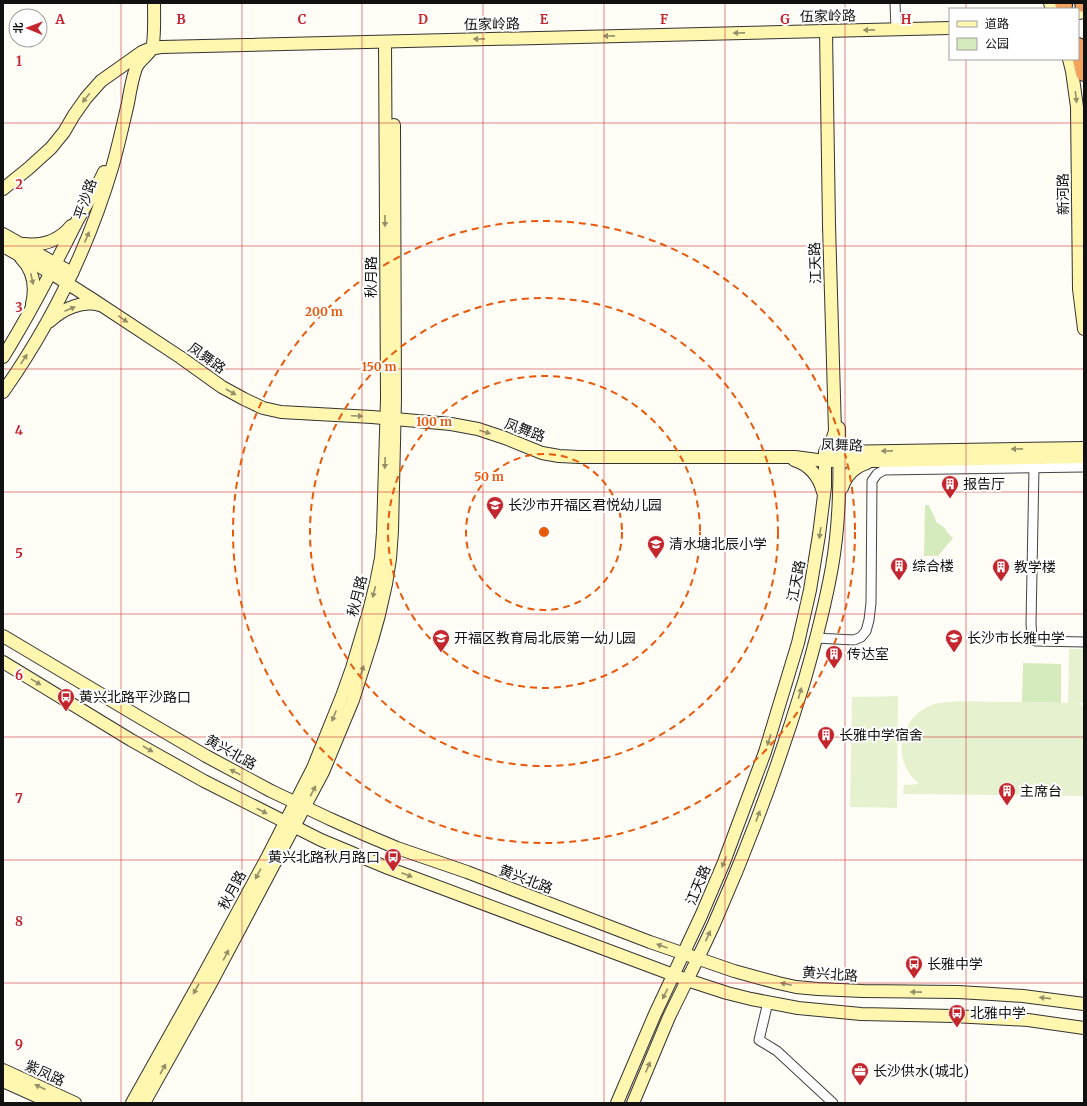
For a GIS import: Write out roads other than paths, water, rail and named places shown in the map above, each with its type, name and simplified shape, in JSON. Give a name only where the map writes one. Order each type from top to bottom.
[{"type":"highway","points":[[1079,50],[1084,72]]},
{"type":"street","name":"平沙路","points":[[3,357],[30,312],[83,211],[98,186],[106,166],[115,133],[128,71],[144,44],[146,3]]},
{"type":"street","points":[[152,49],[154,3]]},
{"type":"street","points":[[895,3],[896,29]]},
{"type":"street","name":"伍家岭路","points":[[3,189],[52,148],[86,98],[101,80],[138,54],[161,47],[949,28]]},
{"type":"street","name":"江天路","points":[[633,1103],[669,1018],[714,923],[749,840],[794,714],[816,638],[832,567],[839,501],[840,457],[828,31]]},
{"type":"street","name":"江天路","points":[[617,1103],[701,916],[733,840],[765,752],[785,690],[798,643],[810,590],[825,487],[825,457],[827,447],[834,438],[835,431],[829,225],[828,31]]},
{"type":"street","name":"秋月路","points":[[132,1103],[300,805],[323,772],[352,700],[372,640],[384,592],[390,558],[392,532],[389,41]]},
{"type":"street","name":"平沙路","points":[[3,392],[55,308],[90,230],[102,201],[112,167],[136,68],[138,63],[152,49]]},
{"type":"street","name":"新河路","points":[[1069,60],[1077,107],[1079,289],[1084,329]]},
{"type":"street","points":[[30,312],[34,298],[33,279],[29,268],[16,247],[25,244],[39,244],[54,240],[68,230],[83,211]]},
{"type":"street","name":"凤舞路","points":[[3,234],[16,247],[69,278],[103,306],[222,387],[263,408],[281,412],[391,418],[451,424],[478,429],[542,453],[559,456],[608,458],[840,457],[876,461],[1084,457]]},
{"type":"street","name":"凤舞路","points":[[3,246],[16,247]]},
{"type":"street","points":[[43,328],[56,315],[69,309],[87,303],[94,303],[103,306]]},
{"type":"street","points":[[839,432],[849,448],[860,452]]},
{"type":"street","name":"凤舞路","points":[[840,457],[860,452],[1084,448]]},
{"type":"street","points":[[779,457],[798,461],[812,470],[818,478],[821,486],[823,504]]},
{"type":"street","points":[[839,501],[843,486],[850,473],[862,464],[876,461]]},
{"type":"street","points":[[1034,467],[1032,637],[1035,641],[1084,642]]},
{"type":"street","points":[[816,638],[854,640],[861,637],[866,632],[871,602],[872,481],[877,474],[884,470],[1084,467]]},
{"type":"street","name":"黄兴北路","points":[[3,636],[146,722],[270,791],[397,848],[467,872],[684,954],[756,978],[796,987],[835,990],[958,992],[1015,995],[1084,1004]]},
{"type":"street","points":[[3,662],[190,774],[321,840],[388,868],[687,980],[727,993],[798,1008],[861,1014],[953,1016],[1028,1020],[1084,1028]]},
{"type":"street","name":"秋月路","points":[[144,1103],[214,976],[289,825]]},
{"type":"street","points":[[768,1002],[759,1040],[776,1051],[833,1103]]},
{"type":"street","name":"紫凤路","points":[[3,1070],[75,1103]]},
{"type":"street","name":"紫凤路","points":[[3,1081],[52,1103]]},
{"type":"place","name":"报告厅","points":[[950,499]]},
{"type":"place","name":"长沙市开福区君悦幼儿园","points":[[495,520]]},
{"type":"place","name":"清水塘北辰小学","points":[[656,559]]},
{"type":"place","name":"综合楼","points":[[899,581]]},
{"type":"place","name":"教学楼","points":[[1001,582]]},
{"type":"place","name":"开福区教育局北辰第一幼儿园","points":[[441,653]]},
{"type":"place","name":"长沙市长雅中学","points":[[954,653]]},
{"type":"place","name":"传达室","points":[[834,669]]},
{"type":"place","name":"黄兴北路平沙路口","points":[[66,712]]},
{"type":"place","name":"长雅中学宿舍","points":[[826,750]]},
{"type":"place","name":"主席台","points":[[1007,806]]},
{"type":"place","name":"黄兴北路秋月路口","points":[[393,872]]},
{"type":"place","name":"长雅中学","points":[[914,979]]},
{"type":"place","name":"北雅中学","points":[[957,1028]]},
{"type":"place","name":"长沙供水(城北)","points":[[860,1086]]}]
